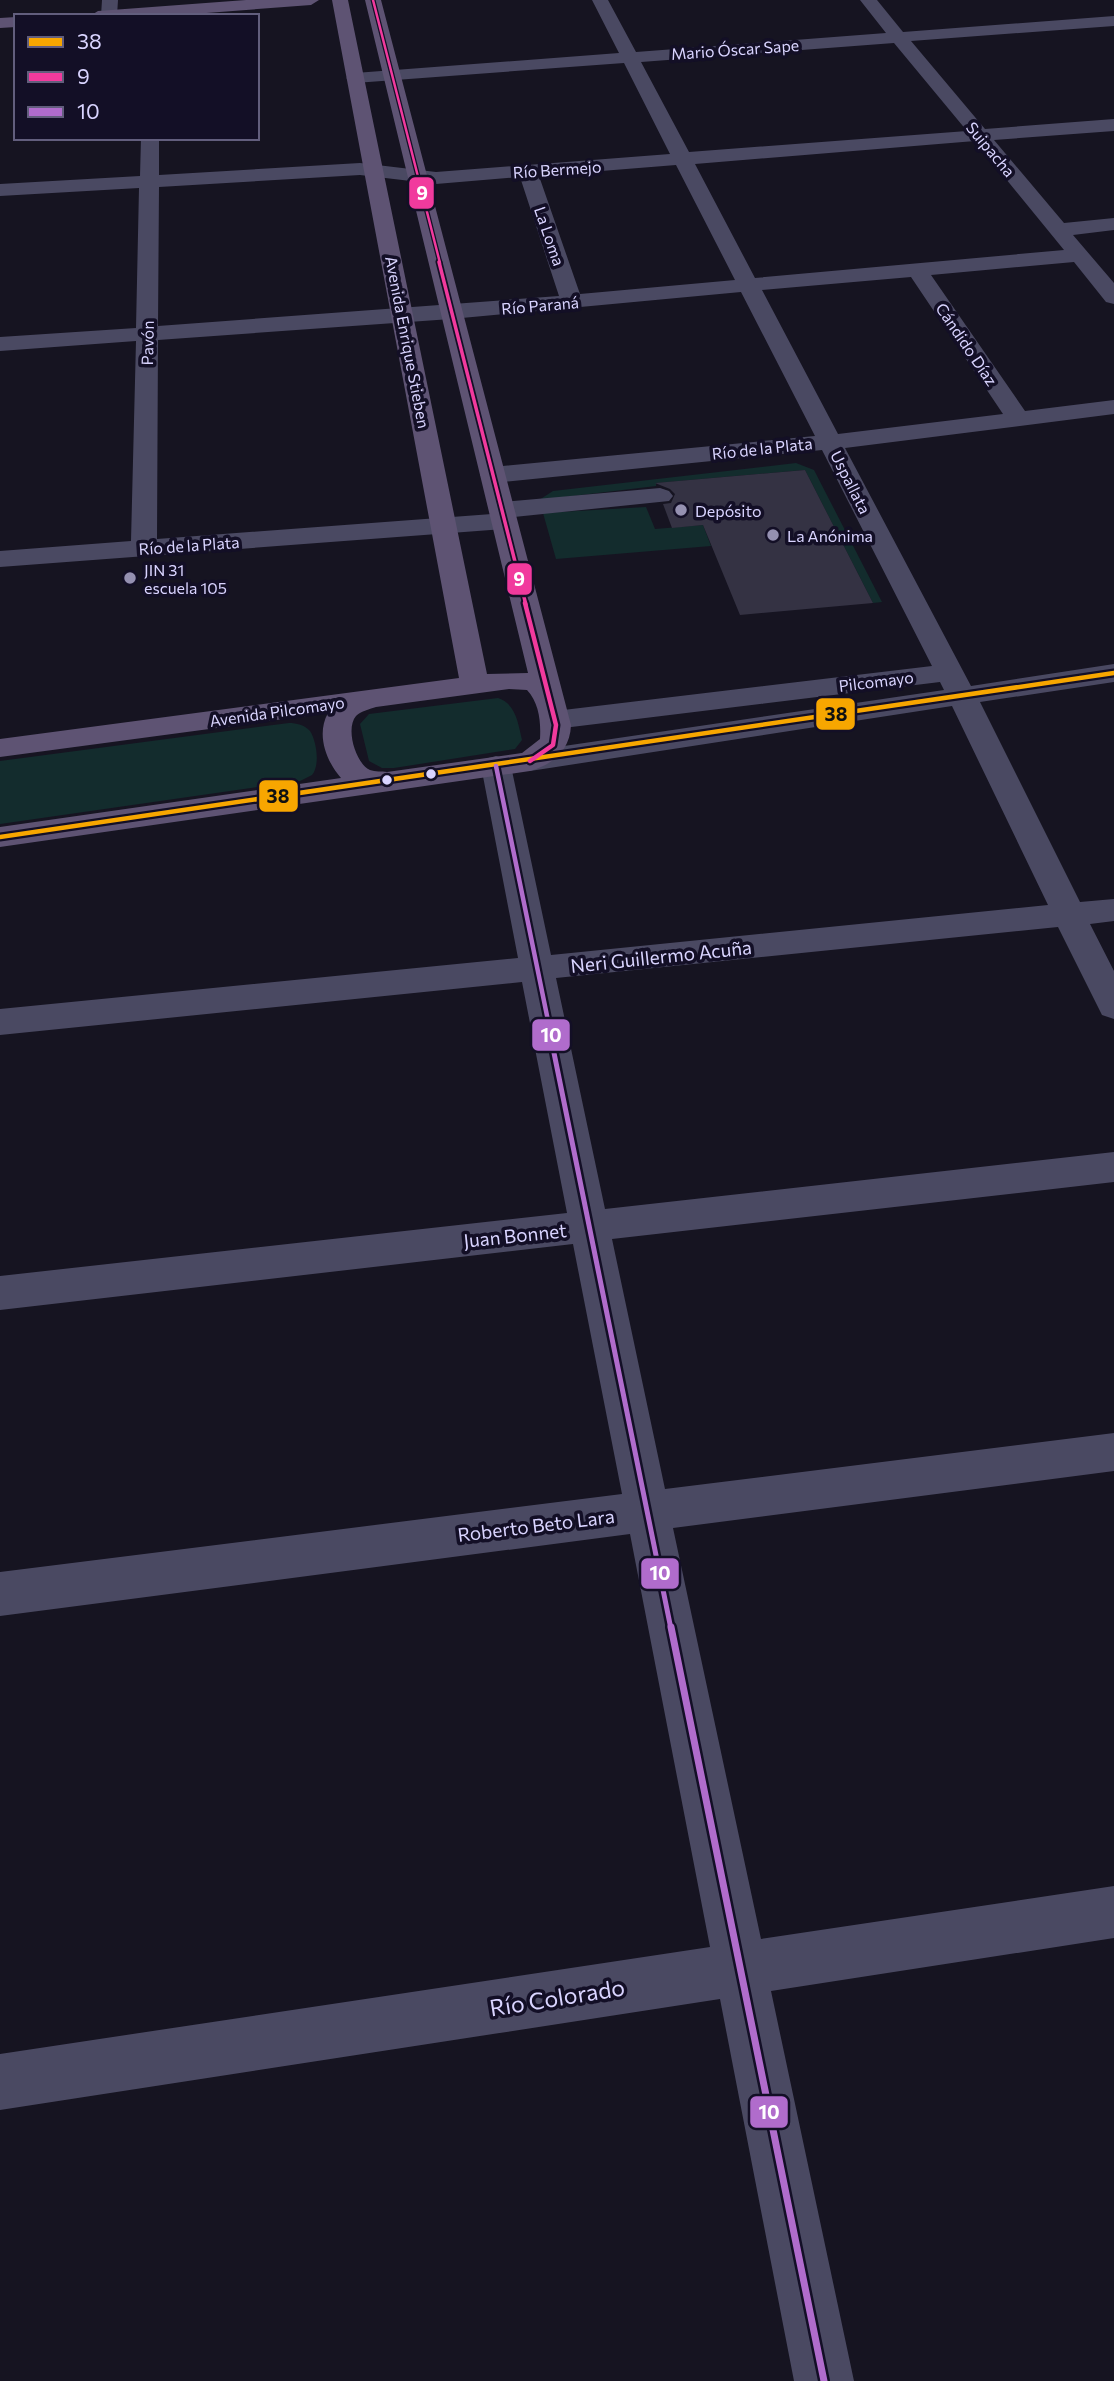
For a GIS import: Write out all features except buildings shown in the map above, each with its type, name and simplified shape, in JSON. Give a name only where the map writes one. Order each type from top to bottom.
[{"type":"main road","points":[[152,14],[312,0]]},
{"type":"main road","name":"Avenida Enrique Stieben","points":[[340,0],[475,684]]},
{"type":"main road","points":[[0,837],[513,764],[553,745],[557,736],[551,708],[373,0]]},
{"type":"main road","name":"Avenida Pilcomayo","points":[[0,748],[475,684],[529,680],[544,688],[551,708]]},
{"type":"main road","points":[[376,698],[348,708],[337,721],[343,762],[349,772],[362,779],[397,780]]},
{"type":"street","name":"Uspallata","points":[[600,0],[955,684],[1114,1006]]},
{"type":"street","name":"Suipacha","points":[[869,0],[1114,298]]},
{"type":"street","name":"Mario Óscar Sape","points":[[355,78],[1114,21]]},
{"type":"street","name":"Río Bermejo","points":[[0,190],[373,169],[417,176],[528,171],[1114,125]]},
{"type":"street","name":"Pavón","points":[[144,548],[150,140]]},
{"type":"street","name":"La Loma","points":[[528,171],[572,302]]},
{"type":"street","points":[[1058,230],[1114,224]]},
{"type":"street","name":"Río Paraná","points":[[0,344],[452,313],[1079,255]]},
{"type":"street","name":"Cándido Díaz","points":[[917,270],[1018,419]]},
{"type":"street","name":"Río de la Plata","points":[[493,475],[830,442],[1114,407]]},
{"type":"street","name":"Río de la Plata","points":[[0,559],[444,525],[541,507],[660,496]]},
{"type":"street","name":"Pilcomayo","points":[[513,764],[955,684],[1114,648]]},
{"type":"street","name":"Pilcomayo","points":[[551,708],[1114,673]]},
{"type":"street","points":[[513,764],[537,968],[824,2381]]},
{"type":"street","name":"Neri Guillermo Acuña","points":[[0,1022],[1114,910]]},
{"type":"street","name":"Juan Bonnet","points":[[0,1293],[1114,1167]]},
{"type":"street","name":"Roberto Beto Lara","points":[[0,1594],[1114,1452]]},
{"type":"street","name":"Río Colorado","points":[[0,2082],[1114,1912]]},
{"type":"green space","points":[[796,463],[814,470],[882,602],[873,603],[805,470],[656,483],[656,486],[539,500],[553,491]]},
{"type":"green space","points":[[646,507],[655,529],[703,525],[711,546],[556,559],[543,513]]},
{"type":"green space","points":[[498,698],[509,705],[517,721],[522,740],[515,749],[394,768],[382,768],[369,761],[360,724],[369,714]]},
{"type":"green space","points":[[289,723],[308,729],[316,747],[314,771],[300,781],[0,824],[0,761]]},
{"type":"transit line","name":"9","points":[[373,0],[556,725],[553,745],[530,761]]},
{"type":"transit line","name":"38","points":[[0,837],[1114,673]]},
{"type":"transit line","name":"10","points":[[496,766],[824,2381]]},
{"type":"place","name":"Depósito","points":[[681,510]]},
{"type":"place","name":"La Anónima","points":[[773,535]]},
{"type":"place","name":"JIN 31 escuela 105","points":[[130,578]]}]
